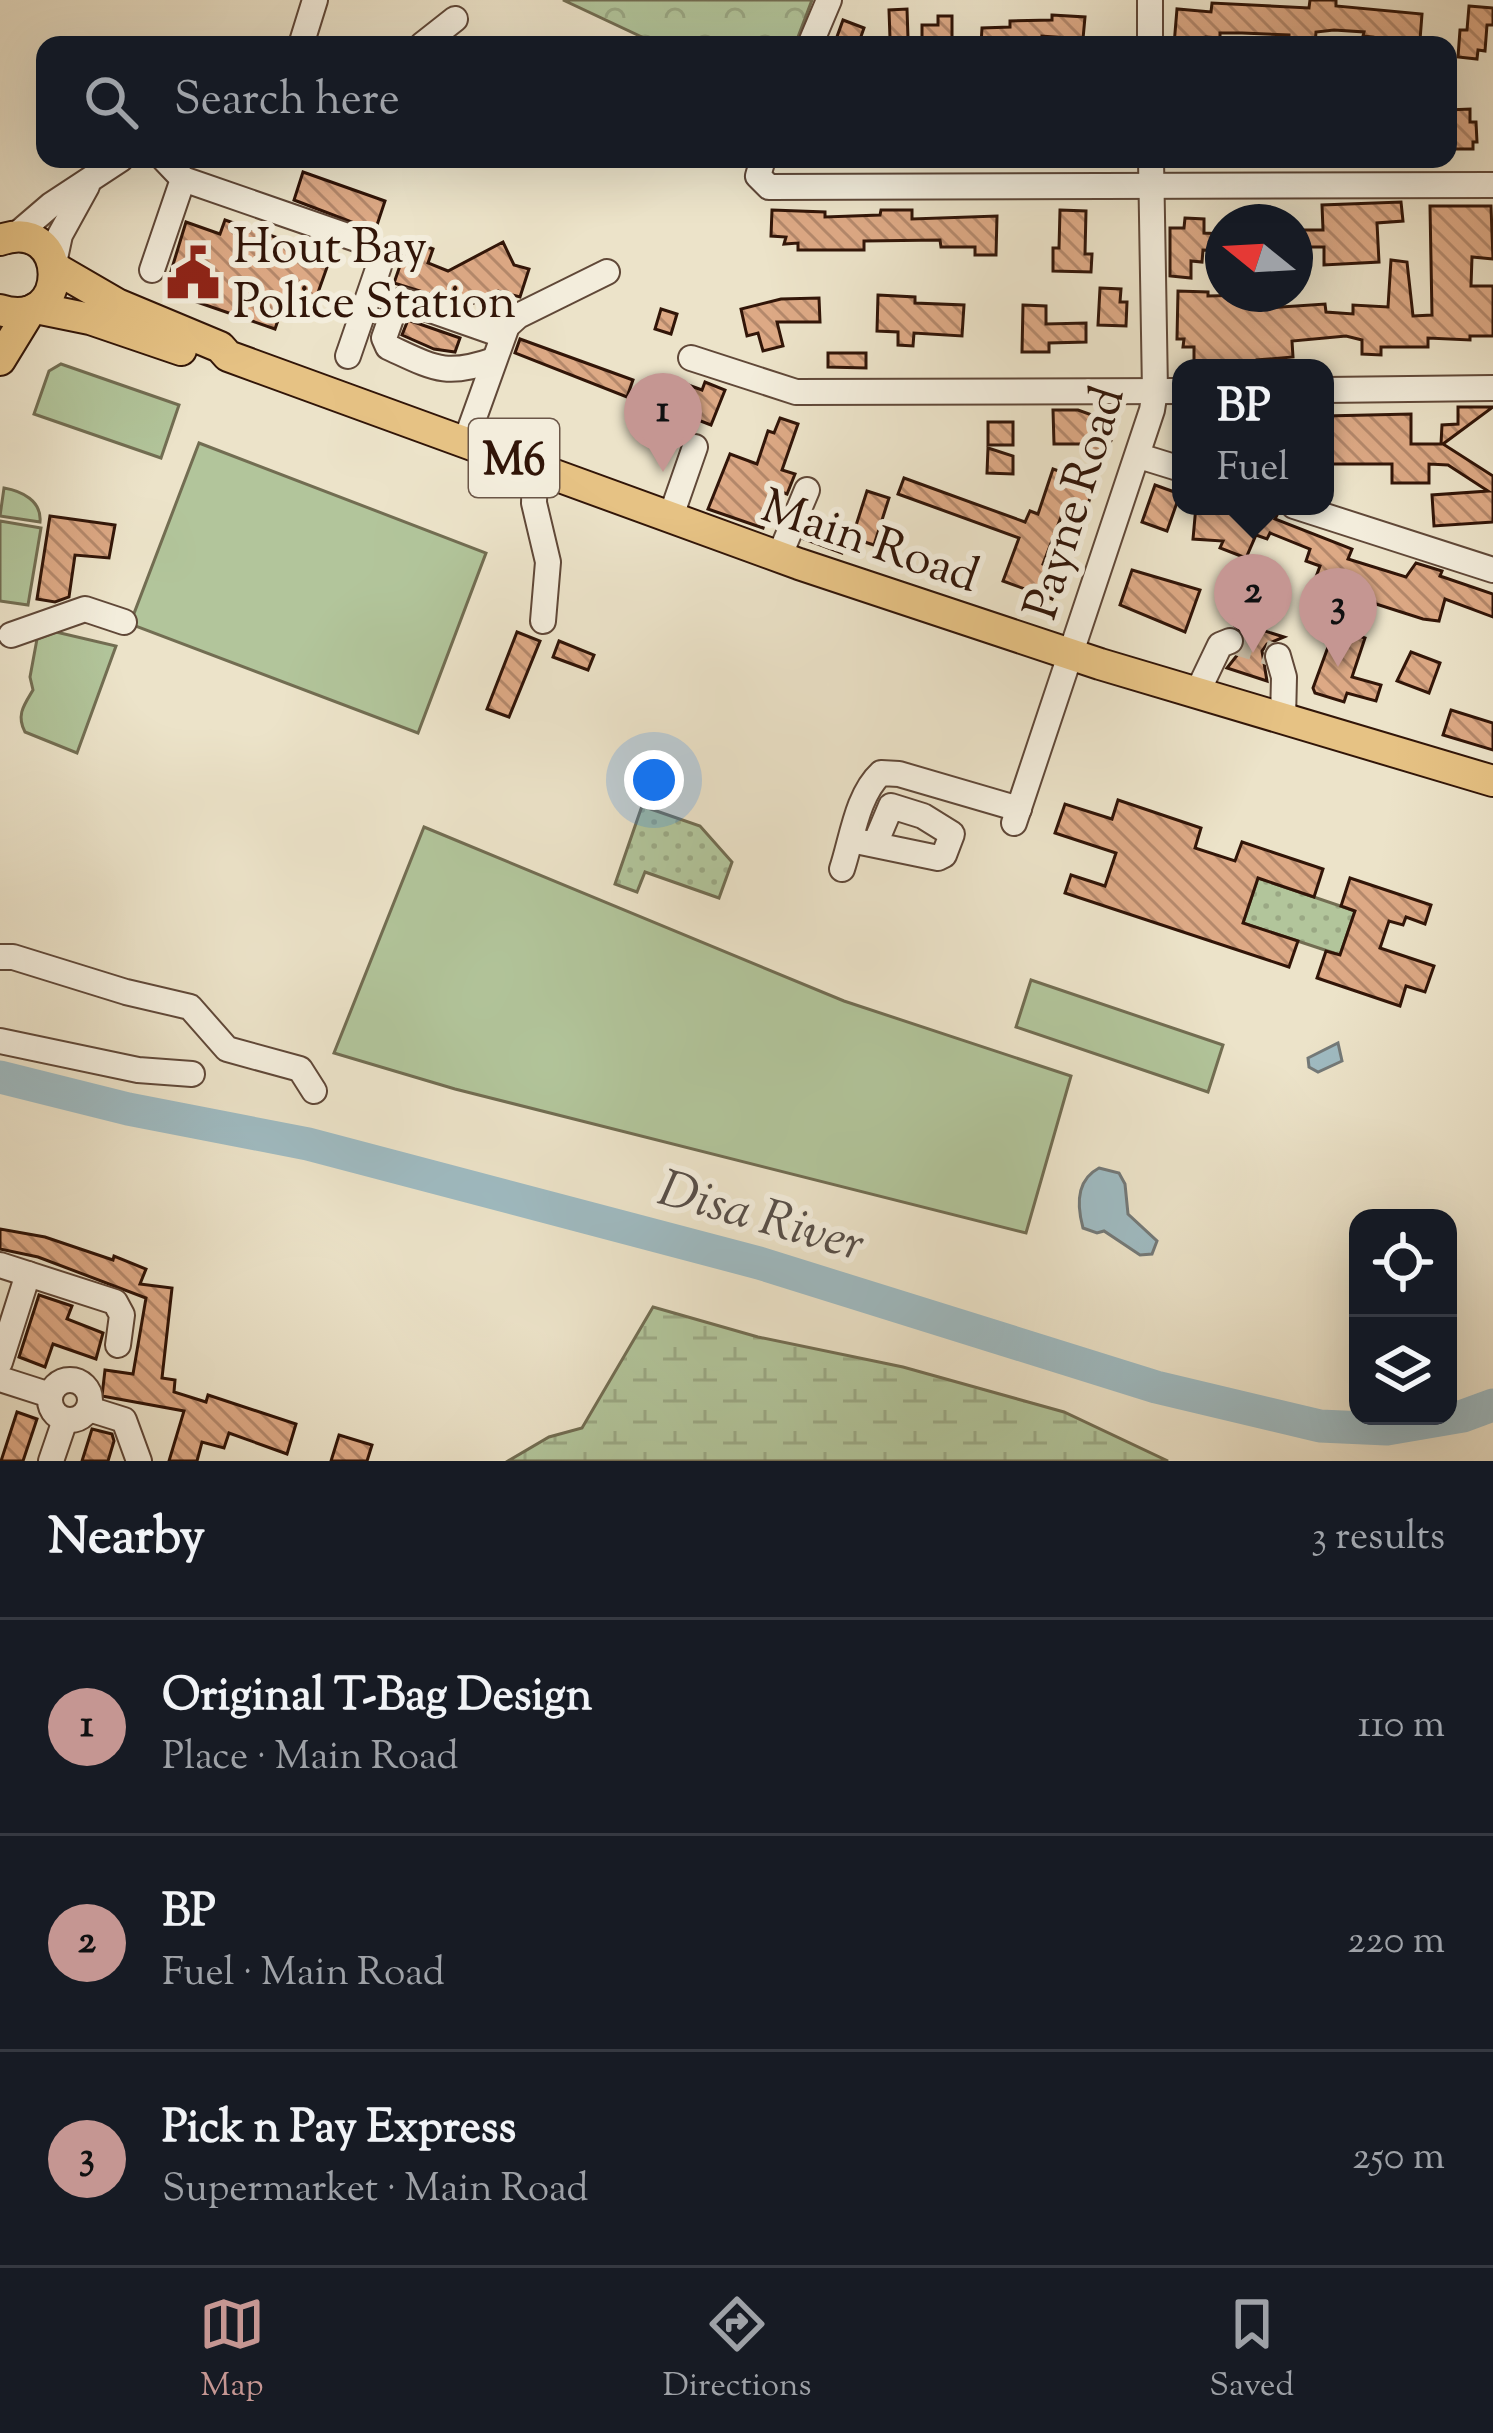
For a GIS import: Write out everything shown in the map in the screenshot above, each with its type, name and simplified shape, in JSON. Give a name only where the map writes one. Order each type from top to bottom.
[{"type":"main road","name":"M6","points":[[5,237],[32,239],[46,249],[54,266]]},
{"type":"main road","points":[[0,360],[22,310],[54,284],[54,266]]},
{"type":"main road","name":"Main Road","points":[[54,266],[117,304],[220,347],[228,356]]},
{"type":"main road","name":"Main Road","points":[[22,310],[90,319],[214,358],[228,356],[779,556],[1069,654],[1493,781]]},
{"type":"street","points":[[305,36],[315,0]]},
{"type":"street","points":[[814,36],[829,0]]},
{"type":"street","points":[[1150,0],[1150,36]]},
{"type":"street","points":[[433,36],[455,19]]},
{"type":"street","points":[[5,237],[109,168]]},
{"type":"street","points":[[173,168],[183,179],[358,240],[378,254],[379,266],[348,356]]},
{"type":"street","points":[[760,168],[758,176],[769,187],[1493,184]]},
{"type":"street","name":"Payne Road","points":[[842,869],[863,842],[872,782],[881,773],[898,774],[1017,816],[1138,456],[1168,391],[1150,168]]},
{"type":"street","points":[[152,271],[183,179]]},
{"type":"street","points":[[54,266],[68,217],[92,180]]},
{"type":"street","points":[[466,440],[502,335],[518,316],[607,272]]},
{"type":"street","points":[[494,360],[460,372],[445,371],[388,347],[384,338],[396,304],[403,299],[502,335]]},
{"type":"street","points":[[691,358],[796,392],[1168,391]]},
{"type":"street","points":[[1334,390],[1493,388]]},
{"type":"street","points":[[671,516],[695,447]]},
{"type":"street","points":[[1138,456],[1172,466]]},
{"type":"street","points":[[535,465],[534,503],[548,562],[543,621]]},
{"type":"street","points":[[779,556],[807,490]]},
{"type":"street","points":[[1322,515],[1493,571]]},
{"type":"street","points":[[11,635],[85,609],[124,622]]},
{"type":"street","points":[[1197,693],[1220,645],[1230,641]]},
{"type":"street","points":[[1278,656],[1284,676],[1283,719]]},
{"type":"street","points":[[0,957],[190,1007],[227,1049],[300,1069],[314,1091]]},
{"type":"street","points":[[0,1041],[138,1070],[192,1074]]},
{"type":"street","points":[[0,1265],[115,1302],[122,1315],[118,1346]]},
{"type":"street","points":[[0,1362],[28,1274]]},
{"type":"street","points":[[0,1379],[50,1395]]},
{"type":"street","points":[[51,1461],[77,1414],[89,1393],[76,1380],[58,1383],[50,1395],[52,1410],[77,1414],[124,1420],[139,1461]]},
{"type":"green space","points":[[563,0],[812,0],[798,36],[640,36]]},
{"type":"green space","points":[[61,364],[179,405],[161,458],[34,414],[49,371]]},
{"type":"green space","points":[[199,443],[486,553],[418,733],[130,624]]},
{"type":"green space","points":[[4,488],[29,498],[38,508],[40,522],[0,516]]},
{"type":"green space","points":[[0,521],[41,528],[28,605],[0,601]]},
{"type":"green space","points":[[56,632],[116,646],[77,753],[25,732],[21,720],[33,690],[30,677],[37,639]]},
{"type":"green space","points":[[642,806],[700,826],[732,862],[719,898],[645,872],[637,892],[615,884]]},
{"type":"green space","points":[[424,827],[844,1001],[1071,1076],[1026,1233],[455,1089],[334,1053]]},
{"type":"green space","points":[[1258,878],[1355,911],[1340,955],[1243,923]]},
{"type":"green space","points":[[1031,980],[1223,1045],[1208,1092],[1016,1027]]},
{"type":"green space","points":[[653,1307],[758,1337],[903,1367],[1064,1412],[1168,1461],[508,1461],[549,1437],[582,1428]]},
{"type":"water","points":[[1338,1043],[1342,1061],[1318,1072],[1309,1067],[1308,1058]]},
{"type":"water","points":[[1099,1168],[1119,1173],[1128,1214],[1157,1241],[1152,1254],[1140,1255],[1104,1231],[1083,1228],[1080,1194],[1086,1179]]},
{"type":"building","points":[[1310,0],[1336,0],[1336,6],[1422,14],[1420,36],[1363,36],[1364,32],[1334,30],[1316,32],[1316,36],[1175,36],[1177,9],[1211,12],[1212,3],[1309,8]]},
{"type":"building","points":[[1469,6],[1493,8],[1485,51],[1478,50],[1477,59],[1458,57],[1460,30],[1467,30]]},
{"type":"building","points":[[907,9],[908,36],[890,36],[889,10]]},
{"type":"building","points":[[1052,15],[1085,17],[1083,36],[982,36],[982,28],[1010,27],[1010,21],[1052,20]]},
{"type":"building","points":[[938,16],[952,16],[952,36],[922,36],[922,25],[938,25]]},
{"type":"building","points":[[843,20],[864,28],[861,36],[837,36]]},
{"type":"building","points":[[1470,109],[1470,122],[1476,122],[1473,149],[1457,149],[1457,110]]},
{"type":"building","points":[[303,172],[385,201],[375,231],[294,200]]},
{"type":"building","points":[[1401,202],[1403,221],[1377,223],[1379,262],[1324,265],[1324,247],[1313,247],[1313,230],[1323,230],[1322,205]]},
{"type":"building","points":[[1430,206],[1491,206],[1493,259],[1472,257],[1471,286],[1493,286],[1493,336],[1428,338],[1428,347],[1381,347],[1381,355],[1362,354],[1362,340],[1346,336],[1292,341],[1293,357],[1269,359],[1194,359],[1194,347],[1183,347],[1184,339],[1177,339],[1178,291],[1205,292],[1205,312],[1313,312],[1313,305],[1325,304],[1326,312],[1353,314],[1353,305],[1388,307],[1391,260],[1407,262],[1413,316],[1432,315]]},
{"type":"building","points":[[772,210],[825,212],[825,217],[880,215],[881,210],[912,210],[912,219],[997,216],[996,255],[975,255],[975,247],[941,247],[940,240],[864,241],[864,250],[798,250],[798,243],[784,244],[786,237],[771,236]]},
{"type":"building","points":[[1060,210],[1086,211],[1085,254],[1092,254],[1091,272],[1053,271]]},
{"type":"building","points":[[1185,218],[1204,219],[1205,250],[1202,262],[1191,261],[1191,278],[1170,276],[1170,228],[1184,228]]},
{"type":"building","name":"Hout Bay Police Station","points":[[225,220],[331,256],[315,301],[288,291],[275,329],[165,291],[186,222],[220,234]]},
{"type":"building","points":[[409,240],[433,249],[428,263],[448,271],[503,242],[514,265],[529,269],[520,297],[498,291],[468,306],[394,283]]},
{"type":"building","points":[[1100,288],[1121,289],[1120,302],[1127,302],[1126,326],[1098,325]]},
{"type":"building","points":[[878,295],[915,297],[915,303],[964,305],[962,336],[914,333],[913,346],[898,345],[898,332],[877,331]]},
{"type":"building","points":[[819,298],[820,322],[777,322],[783,346],[763,351],[758,333],[747,336],[741,309],[781,299]]},
{"type":"building","points":[[1023,305],[1046,306],[1046,324],[1086,323],[1086,342],[1049,343],[1049,352],[1022,352]]},
{"type":"building","points":[[661,309],[677,314],[671,334],[655,329]]},
{"type":"building","points":[[408,320],[460,338],[455,352],[402,335]]},
{"type":"building","points":[[520,339],[633,380],[627,397],[515,353]]},
{"type":"building","points":[[828,353],[866,353],[866,368],[828,367]]},
{"type":"building","points":[[669,378],[702,390],[705,382],[725,390],[711,425],[659,405]]},
{"type":"building","points":[[1458,407],[1493,407],[1443,444],[1493,476],[1493,522],[1434,526],[1432,495],[1488,491],[1448,465],[1429,464],[1429,483],[1392,483],[1392,464],[1334,464],[1334,416],[1411,414],[1411,444],[1441,444],[1442,425],[1458,424]]},
{"type":"building","points":[[1053,410],[1078,410],[1117,424],[1104,460],[1087,454],[1091,444],[1054,444]]},
{"type":"building","points":[[780,418],[798,424],[782,470],[795,474],[787,494],[776,490],[763,528],[708,509],[730,454],[757,464],[768,431],[774,433]]},
{"type":"building","points":[[988,422],[1013,422],[1013,445],[988,445]]},
{"type":"building","points":[[988,448],[1013,456],[1013,474],[987,473]]},
{"type":"building","points":[[1053,469],[1088,481],[1085,490],[1092,492],[1086,510],[1066,504],[1043,564],[1062,571],[1052,599],[1003,581],[1019,538],[898,494],[904,478],[1025,522],[1030,511],[1038,514]]},
{"type":"building","points":[[1155,485],[1172,491],[1167,531],[1142,522]]},
{"type":"building","points":[[867,491],[889,498],[874,545],[852,538]]},
{"type":"building","points":[[1195,515],[1233,515],[1257,525],[1261,515],[1277,515],[1275,519],[1352,549],[1348,559],[1406,577],[1416,563],[1493,594],[1493,617],[1445,599],[1439,621],[1423,619],[1329,589],[1331,583],[1316,577],[1320,566],[1306,561],[1310,549],[1270,533],[1267,539],[1256,535],[1246,558],[1220,548],[1223,541],[1193,539]]},
{"type":"building","points":[[50,516],[115,525],[109,558],[75,555],[69,597],[55,602],[37,599]]},
{"type":"building","points":[[817,516],[851,528],[842,553],[804,539]]},
{"type":"building","points":[[1132,570],[1200,590],[1185,632],[1120,605]]},
{"type":"building","points":[[1236,622],[1284,637],[1262,651],[1267,681],[1227,668],[1246,644]]},
{"type":"building","points":[[1335,628],[1365,638],[1352,677],[1381,685],[1376,701],[1347,693],[1344,702],[1315,693]]},
{"type":"building","points":[[517,632],[540,641],[509,717],[487,709]]},
{"type":"building","points":[[559,641],[594,655],[588,670],[553,657]]},
{"type":"building","points":[[1411,652],[1440,663],[1429,693],[1397,681]]},
{"type":"building","points":[[1451,710],[1493,723],[1493,750],[1443,735]]},
{"type":"building","points":[[1118,800],[1201,828],[1195,848],[1235,861],[1242,842],[1323,869],[1314,897],[1258,878],[1243,923],[1298,941],[1289,967],[1065,893],[1071,875],[1105,886],[1116,853],[1055,833],[1065,804],[1112,819]]},
{"type":"building","points":[[1350,878],[1431,905],[1425,924],[1406,917],[1403,925],[1389,921],[1380,948],[1434,966],[1425,992],[1406,986],[1400,1006],[1317,978],[1326,951],[1340,955],[1355,911],[1341,906]]},
{"type":"building","points":[[0,1229],[45,1237],[113,1260],[114,1256],[146,1269],[140,1284],[172,1288],[162,1378],[175,1380],[174,1392],[206,1402],[208,1395],[296,1424],[287,1454],[229,1433],[224,1448],[202,1442],[197,1461],[169,1461],[184,1411],[102,1396],[105,1370],[133,1374],[146,1298],[38,1257],[0,1249]]},
{"type":"building","points":[[39,1295],[72,1306],[67,1319],[103,1333],[96,1359],[53,1344],[45,1367],[19,1357]]},
{"type":"building","points":[[17,1412],[37,1419],[23,1461],[1,1461]]},
{"type":"building","points":[[92,1429],[112,1434],[108,1461],[82,1461]]},
{"type":"building","points":[[339,1435],[372,1445],[367,1461],[331,1461]]},
{"type":"waterway","name":"Disa River","points":[[0,1077],[128,1109],[308,1144],[759,1263],[1156,1387],[1320,1426],[1387,1429],[1463,1416],[1493,1405]]},
{"type":"tunnel","points":[[1230,641],[1278,656]]},
{"type":"place","name":"Hout Bay Police Station","points":[[193,273]]},
{"type":"place","name":"Original T-Bag Design","points":[[663,472]]},
{"type":"place","name":"BP","points":[[1253,653]]},
{"type":"place","name":"Pick n Pay Express","points":[[1338,667]]}]
